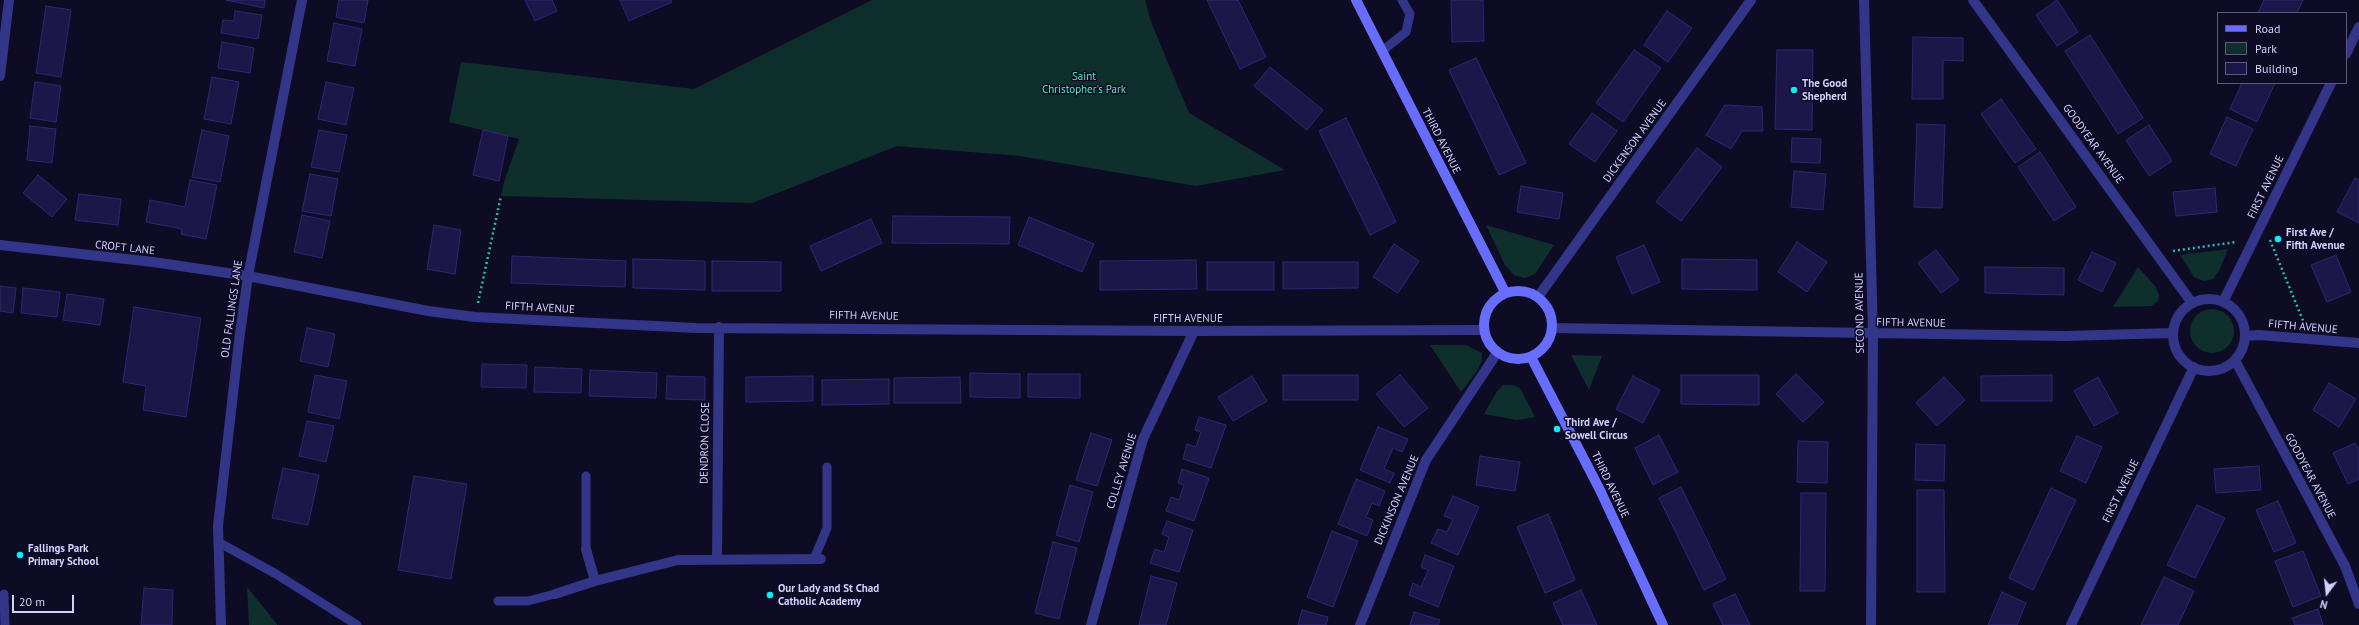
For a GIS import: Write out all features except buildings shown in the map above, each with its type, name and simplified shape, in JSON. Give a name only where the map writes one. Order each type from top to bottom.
[{"type":"street","points":[[0,76],[9,0]]},
{"type":"street","name":"OLD FALLINGS LANE","points":[[221,625],[218,542],[248,276],[302,0]]},
{"type":"street","name":"THIRD AVENUE","points":[[1356,0],[1505,292]]},
{"type":"street","name":"DICKENSON AVENUE","points":[[1538,297],[1751,0]]},
{"type":"street","name":"SECOND AVENUE","points":[[1864,0],[1874,335],[1871,625]]},
{"type":"street","name":"GOODYEAR AVENUE","points":[[1973,0],[2192,303]]},
{"type":"street","points":[[2347,52],[2359,27]]},
{"type":"street","name":"FIRST AVENUE","points":[[2223,302],[2331,84]]},
{"type":"street","name":"CROFT LANE","points":[[0,245],[152,262],[248,276]]},
{"type":"street","name":"FIFTH AVENUE","points":[[248,276],[428,311],[475,317],[696,328],[1194,331],[1483,330]]},
{"type":"street","points":[[1516,290],[1528,291],[1538,297],[1549,311],[1552,328],[1545,346],[1531,357],[1520,359],[1508,358],[1497,352],[1486,339],[1483,330],[1483,319],[1487,308],[1495,298],[1505,292],[1516,290]]},
{"type":"street","points":[[2213,299],[2232,307],[2240,315],[2244,325],[2245,336],[2242,349],[2235,360],[2226,367],[2215,370],[2204,370],[2194,367],[2178,353],[2174,333],[2176,321],[2183,311],[2192,303],[2213,299]]},
{"type":"street","name":"DENDRON CLOSE","points":[[718,560],[719,327]]},
{"type":"street","name":"FIFTH AVENUE","points":[[1552,328],[1874,335],[2065,336],[2174,333]]},
{"type":"street","name":"COLLEY AVENUE","points":[[1091,625],[1143,439],[1194,331]]},
{"type":"street","name":"FIFTH AVENUE","points":[[2245,336],[2359,344]]},
{"type":"street","name":"DICKINSON AVENUE","points":[[1360,625],[1426,460],[1497,352]]},
{"type":"street","name":"THIRD AVENUE","points":[[1531,357],[1600,490],[1662,625]]},
{"type":"street","name":"GOODYEAR AVENUE","points":[[2235,360],[2345,566],[2359,604]]},
{"type":"street","name":"FIRST AVENUE","points":[[2071,625],[2194,367]]},
{"type":"street","points":[[586,549],[595,581]]},
{"type":"street","points":[[556,594],[595,581],[678,560],[818,559]]},
{"type":"lane","points":[[1382,51],[1406,32],[1410,14],[1402,0]]},
{"type":"lane","points":[[818,559],[827,528],[826,467]]},
{"type":"lane","points":[[586,476],[586,549]]},
{"type":"lane","points":[[218,542],[276,574],[357,625]]},
{"type":"lane","points":[[4,594],[5,625]]},
{"type":"lane","points":[[498,601],[528,601],[556,594]]},
{"type":"path","points":[[475,317],[501,196]]},
{"type":"path","points":[[2262,222],[2311,340]]},
{"type":"path","points":[[2156,253],[2254,239]]},
{"type":"green space","name":"Saint Christopher's Park","points":[[872,0],[1145,0],[1151,22],[1189,113],[1285,170],[1196,186],[1020,156],[897,146],[752,203],[501,196],[504,182],[519,139],[449,122],[461,62],[694,89]]},
{"type":"green space","points":[[1486,225],[1554,245],[1535,274],[1525,278],[1514,275],[1505,265]]},
{"type":"green space","points":[[2228,249],[2219,271],[2213,279],[2204,281],[2194,277],[2180,255]]},
{"type":"green space","points":[[2138,267],[2155,286],[2159,295],[2158,301],[2151,306],[2113,307]]},
{"type":"green space","points":[[2212,309],[2224,313],[2230,319],[2234,331],[2230,343],[2224,349],[2212,353],[2200,349],[2194,343],[2190,331],[2194,319],[2200,313]]},
{"type":"green space","points":[[1430,345],[1466,345],[1482,353],[1482,360],[1477,371],[1461,392]]},
{"type":"green space","points":[[1571,355],[1602,356],[1589,390]]},
{"type":"green space","points":[[1503,385],[1512,385],[1520,388],[1535,417],[1517,420],[1484,414],[1497,391]]},
{"type":"green space","points":[[247,587],[277,624],[277,625],[249,625]]},
{"type":"place","name":"The Good Shepherd","points":[[1794,90]]},
{"type":"place","name":"First Ave / Fifth Avenue","points":[[2278,239]]},
{"type":"place","name":"Third Ave / Sowell Circus","points":[[1557,429]]},
{"type":"place","name":"Fallings Park Primary School","points":[[20,555]]},
{"type":"place","name":"Our Lady and St Chad Catholic Academy","points":[[770,595]]}]
